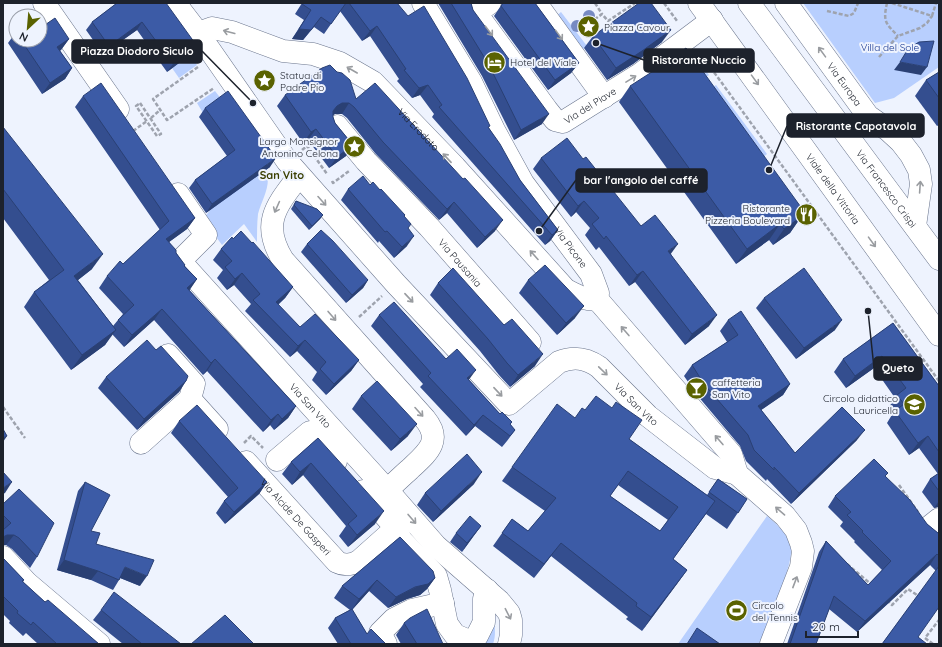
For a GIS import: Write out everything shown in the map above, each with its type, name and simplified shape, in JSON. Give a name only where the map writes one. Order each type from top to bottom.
[{"type":"street","points":[[44,3],[140,126]]},
{"type":"street","name":"Via San Vito","points":[[175,3],[198,33],[293,169],[396,284],[509,404],[552,367],[566,359],[584,359],[592,362],[599,367],[648,416],[715,468],[737,474],[785,516],[796,530],[803,551],[801,567],[771,644]]},
{"type":"street","name":"Via Picone","points":[[423,3],[471,82],[494,130],[523,183],[591,274],[598,293],[597,299],[731,454],[737,474]]},
{"type":"street","points":[[536,3],[604,96]]},
{"type":"street","name":"Viale della Vittoria","points":[[699,3],[939,335]]},
{"type":"street","name":"Via Francesco Crispi","points":[[748,3],[939,259]]},
{"type":"street","name":"Via Europa","points":[[786,3],[868,116],[888,130],[901,142],[911,155],[919,170],[921,184],[915,226]]},
{"type":"street","name":"Via del Piave","points":[[478,6],[555,120],[563,122],[640,74],[712,20]]},
{"type":"street","name":"Via Erodoto","points":[[198,33],[212,28],[232,32],[283,51],[313,54],[340,63],[374,82],[455,167],[566,290],[582,298],[590,300],[597,299]]},
{"type":"street","name":"Via Pausania","points":[[337,126],[366,160],[429,226],[552,367]]},
{"type":"street","points":[[293,169],[274,212],[272,232],[274,242],[283,260],[425,419],[432,430],[432,443],[426,454],[387,490],[436,546],[499,601],[509,613],[512,626],[509,644]]},
{"type":"street","name":"Via San Vito","points":[[165,177],[206,235],[180,261],[387,490]]},
{"type":"street","points":[[141,443],[190,399],[194,384],[162,348]]},
{"type":"street","name":"Via Alcide De Gasperi","points":[[190,399],[337,562],[346,565],[359,561],[396,528]]},
{"type":"street","points":[[277,460],[310,432],[396,528],[401,540],[436,576],[447,624],[454,635],[467,640],[473,639],[477,636],[484,622],[484,599],[487,590]]},
{"type":"street","points":[[3,557],[27,583],[99,644]]},
{"type":"street","points":[[386,644],[380,633],[394,619],[412,610],[443,603]]},
{"type":"path","points":[[595,3],[608,21],[635,3]]},
{"type":"path","points":[[664,3],[939,381]]},
{"type":"path","points":[[827,11],[849,16],[854,13],[858,3]]},
{"type":"path","points":[[887,3],[884,16],[885,21],[888,27],[898,36]]},
{"type":"path","points":[[892,3],[932,16]]},
{"type":"path","points":[[879,57],[898,36],[927,24],[932,16],[936,3]]},
{"type":"path","points":[[578,31],[602,14]]},
{"type":"path","points":[[199,67],[153,99],[167,120],[229,77]]},
{"type":"path","points":[[140,103],[151,118],[161,134],[157,136],[140,126],[136,106],[140,103]]},
{"type":"path","points":[[151,118],[160,110]]},
{"type":"path","points":[[306,146],[322,167]]},
{"type":"path","points":[[333,183],[346,173]]},
{"type":"path","points":[[345,330],[396,284]]},
{"type":"path","points":[[3,407],[25,438]]},
{"type":"path","points":[[899,485],[934,523]]},
{"type":"path","points":[[843,562],[850,565],[873,585]]},
{"type":"path","points":[[883,595],[892,605],[908,589],[926,601]]},
{"type":"path","points":[[933,644],[925,638],[939,620]]},
{"type":"green space","name":"Villa del Sole","points":[[803,3],[939,3],[939,67],[894,98],[875,103]]},
{"type":"green space","points":[[561,12],[587,46],[580,51],[555,17]]},
{"type":"green space","points":[[691,50],[709,75],[702,80],[684,56]]},
{"type":"green space","points":[[190,55],[197,65],[179,78],[172,68]]},
{"type":"green space","points":[[716,85],[767,154],[760,160],[709,90]]},
{"type":"green space","points":[[215,91],[222,100],[203,113],[197,103]]},
{"type":"green space","points":[[266,169],[268,181],[266,192],[258,214],[257,242],[244,224],[222,245],[203,219],[211,209]]},
{"type":"green space","name":"Circolo del Tennis","points":[[767,516],[788,538],[791,547],[791,555],[779,595],[759,644],[678,644]]},
{"type":"green space","points":[[494,619],[495,635],[493,644],[483,644]]},
{"type":"building","points":[[117,3],[166,3],[197,46],[173,64],[142,22],[109,46],[92,22]]},
{"type":"building","points":[[302,3],[346,3],[331,24],[321,17],[311,30],[299,29],[311,10]]},
{"type":"building","points":[[349,3],[397,3],[408,16],[424,6],[467,78],[490,126],[488,127],[500,144],[520,180],[558,230],[552,235],[439,107],[442,105],[428,85],[419,88],[404,70],[406,69],[377,26],[370,31]]},
{"type":"building","points":[[451,3],[471,3],[473,10],[549,114],[521,130],[489,65]]},
{"type":"building","points":[[503,3],[535,3],[579,63],[555,80],[501,6]]},
{"type":"building","points":[[639,3],[651,3],[671,30],[616,68],[593,36]]},
{"type":"building","points":[[55,18],[69,39],[57,47],[72,68],[50,83],[26,48],[48,48],[48,23]]},
{"type":"building","points":[[934,41],[927,67],[900,62],[908,49],[919,42]]},
{"type":"building","points":[[686,48],[803,210],[801,217],[784,229],[780,224],[747,249],[630,86]]},
{"type":"building","points":[[330,65],[337,72],[342,73],[350,80],[356,99],[375,83],[463,179],[465,178],[503,220],[485,237],[454,202],[447,209],[383,142],[349,103],[342,103],[333,111],[335,123],[353,145],[337,157],[316,129],[311,132],[285,95],[322,68]]},
{"type":"building","points":[[939,72],[939,98],[926,80]]},
{"type":"building","points":[[101,83],[195,218],[166,239],[176,250],[176,253],[185,265],[184,266],[197,279],[187,288],[296,406],[282,419],[278,414],[271,420],[215,359],[211,363],[162,309],[132,335],[118,320],[134,305],[107,276],[120,261],[123,264],[169,221],[83,96]]},
{"type":"building","points":[[228,91],[276,158],[212,204],[195,180],[235,150],[205,108]]},
{"type":"building","points":[[3,127],[103,254],[74,276],[116,330],[82,355],[34,292],[64,270],[3,189]]},
{"type":"building","points":[[567,138],[583,159],[586,157],[641,226],[655,215],[678,244],[668,251],[717,315],[692,334],[643,271],[637,275],[606,236],[604,239],[592,224],[599,218],[584,201],[578,206],[541,158]]},
{"type":"building","points":[[363,176],[370,185],[373,182],[380,190],[381,189],[405,215],[404,216],[411,224],[408,228],[414,236],[402,247],[387,231],[385,232],[348,189]]},
{"type":"building","points":[[296,201],[317,209],[323,215],[312,226],[294,205]]},
{"type":"building","points":[[321,230],[333,241],[368,280],[352,295],[307,244]]},
{"type":"building","points":[[241,231],[252,243],[253,242],[293,287],[276,302],[300,327],[315,314],[359,360],[334,384],[320,369],[326,362],[305,340],[298,346],[253,300],[260,294],[242,273],[235,279],[225,267],[232,261],[221,249],[232,237],[233,239]]},
{"type":"building","points":[[545,265],[584,306],[566,323],[528,280]]},
{"type":"building","points":[[453,268],[504,325],[512,319],[543,354],[518,375],[438,283]]},
{"type":"building","points":[[804,268],[842,320],[804,348],[764,298]]},
{"type":"building","points":[[394,302],[446,359],[457,349],[476,370],[467,378],[500,414],[502,412],[512,422],[510,424],[515,430],[510,436],[483,415],[474,425],[428,376],[431,373],[379,315]]},
{"type":"building","points":[[741,311],[790,384],[758,406],[795,453],[842,407],[865,430],[799,493],[774,467],[774,470],[754,450],[748,435],[704,384],[692,365],[738,335],[728,320]]},
{"type":"building","name":"Circolo didattico Lauricella","points":[[893,323],[939,386],[939,452],[928,436],[918,443],[895,411],[904,404],[897,395],[906,388],[882,356],[855,376],[843,359]]},
{"type":"building","points":[[147,340],[156,350],[161,346],[188,376],[186,381],[144,419],[106,377]]},
{"type":"building","points":[[377,381],[417,424],[400,439],[361,396]]},
{"type":"building","points":[[596,396],[612,408],[616,402],[642,420],[629,439],[715,501],[673,559],[687,570],[651,617],[636,606],[637,603],[561,543],[544,564],[502,533],[512,519],[528,531],[556,498],[512,467],[557,404],[575,418],[582,408],[585,410]],"holes":[[[628,471],[678,507],[660,531],[610,496]]]},
{"type":"building","points":[[197,405],[267,482],[234,512],[224,501],[238,488],[179,421]]},
{"type":"building","points":[[3,429],[7,436],[3,438]]},
{"type":"building","points":[[318,438],[384,511],[357,535],[348,524],[357,516],[311,463],[300,472],[291,462]]},
{"type":"building","points":[[467,454],[482,472],[441,511],[425,493]]},
{"type":"building","points":[[874,459],[888,473],[885,476],[910,500],[927,524],[938,533],[939,532],[939,556],[937,554],[865,621],[834,596],[816,644],[790,644],[826,541],[868,585],[891,561],[847,515],[851,512],[835,496]]},
{"type":"building","points":[[3,472],[12,482],[3,488]]},
{"type":"building","points":[[939,473],[939,491],[930,479]]},
{"type":"building","points":[[718,479],[747,499],[738,513],[709,492]]},
{"type":"building","points":[[85,482],[110,495],[91,531],[100,533],[96,544],[154,560],[147,576],[125,567],[119,580],[98,571],[64,560]]},
{"type":"building","points":[[19,489],[54,523],[37,557],[19,538],[14,535],[7,535],[3,537],[3,530],[11,523],[3,515],[3,504]]},
{"type":"building","points":[[470,516],[481,526],[467,543],[456,533]]},
{"type":"building","points":[[400,537],[433,571],[435,578],[428,584],[415,587],[396,597],[377,580],[359,599],[342,586]]},
{"type":"building","points":[[3,558],[24,580],[22,581],[45,602],[48,600],[99,644],[57,644],[33,622],[31,625],[17,613],[18,611],[3,596]]},
{"type":"building","points":[[939,566],[939,607],[918,637],[927,644],[882,644]]},
{"type":"building","points":[[114,592],[181,644],[142,644],[101,610]]},
{"type":"building","points":[[352,609],[367,634],[371,629],[386,644],[351,644],[335,618]]},
{"type":"building","points":[[427,609],[443,644],[417,644],[404,623]]},
{"type":"building","points":[[225,615],[254,644],[191,644]]},
{"type":"building","points":[[697,628],[720,644],[687,644]]},
{"type":"place","name":"Piazza Cavour","points":[[588,27]]},
{"type":"place","name":"Ristorante Nuccio","points":[[596,43]]},
{"type":"place","name":"Hotel del Viale","points":[[494,62]]},
{"type":"place","name":"Statua di Padre Pio","points":[[265,81]]},
{"type":"place","name":"Piazza Diodoro Siculo","points":[[253,103]]},
{"type":"place","name":"Largo Monsignor Antonino Celona","points":[[354,147]]},
{"type":"place","name":"Ristorante Capotavola","points":[[769,170]]},
{"type":"place","name":"Ristorante Pizzeria Boulevard","points":[[806,214]]},
{"type":"place","name":"bar l'angolo del caffé","points":[[539,231]]},
{"type":"place","name":"Queto","points":[[868,311]]},
{"type":"place","name":"caffetteria San Vito","points":[[696,388]]},
{"type":"place","name":"Circolo didattico Lauricella","points":[[914,404]]},
{"type":"place","name":"Circolo del Tennis","points":[[736,611]]},
{"type":"district","name":"San Vito","points":[[282,175]]}]
